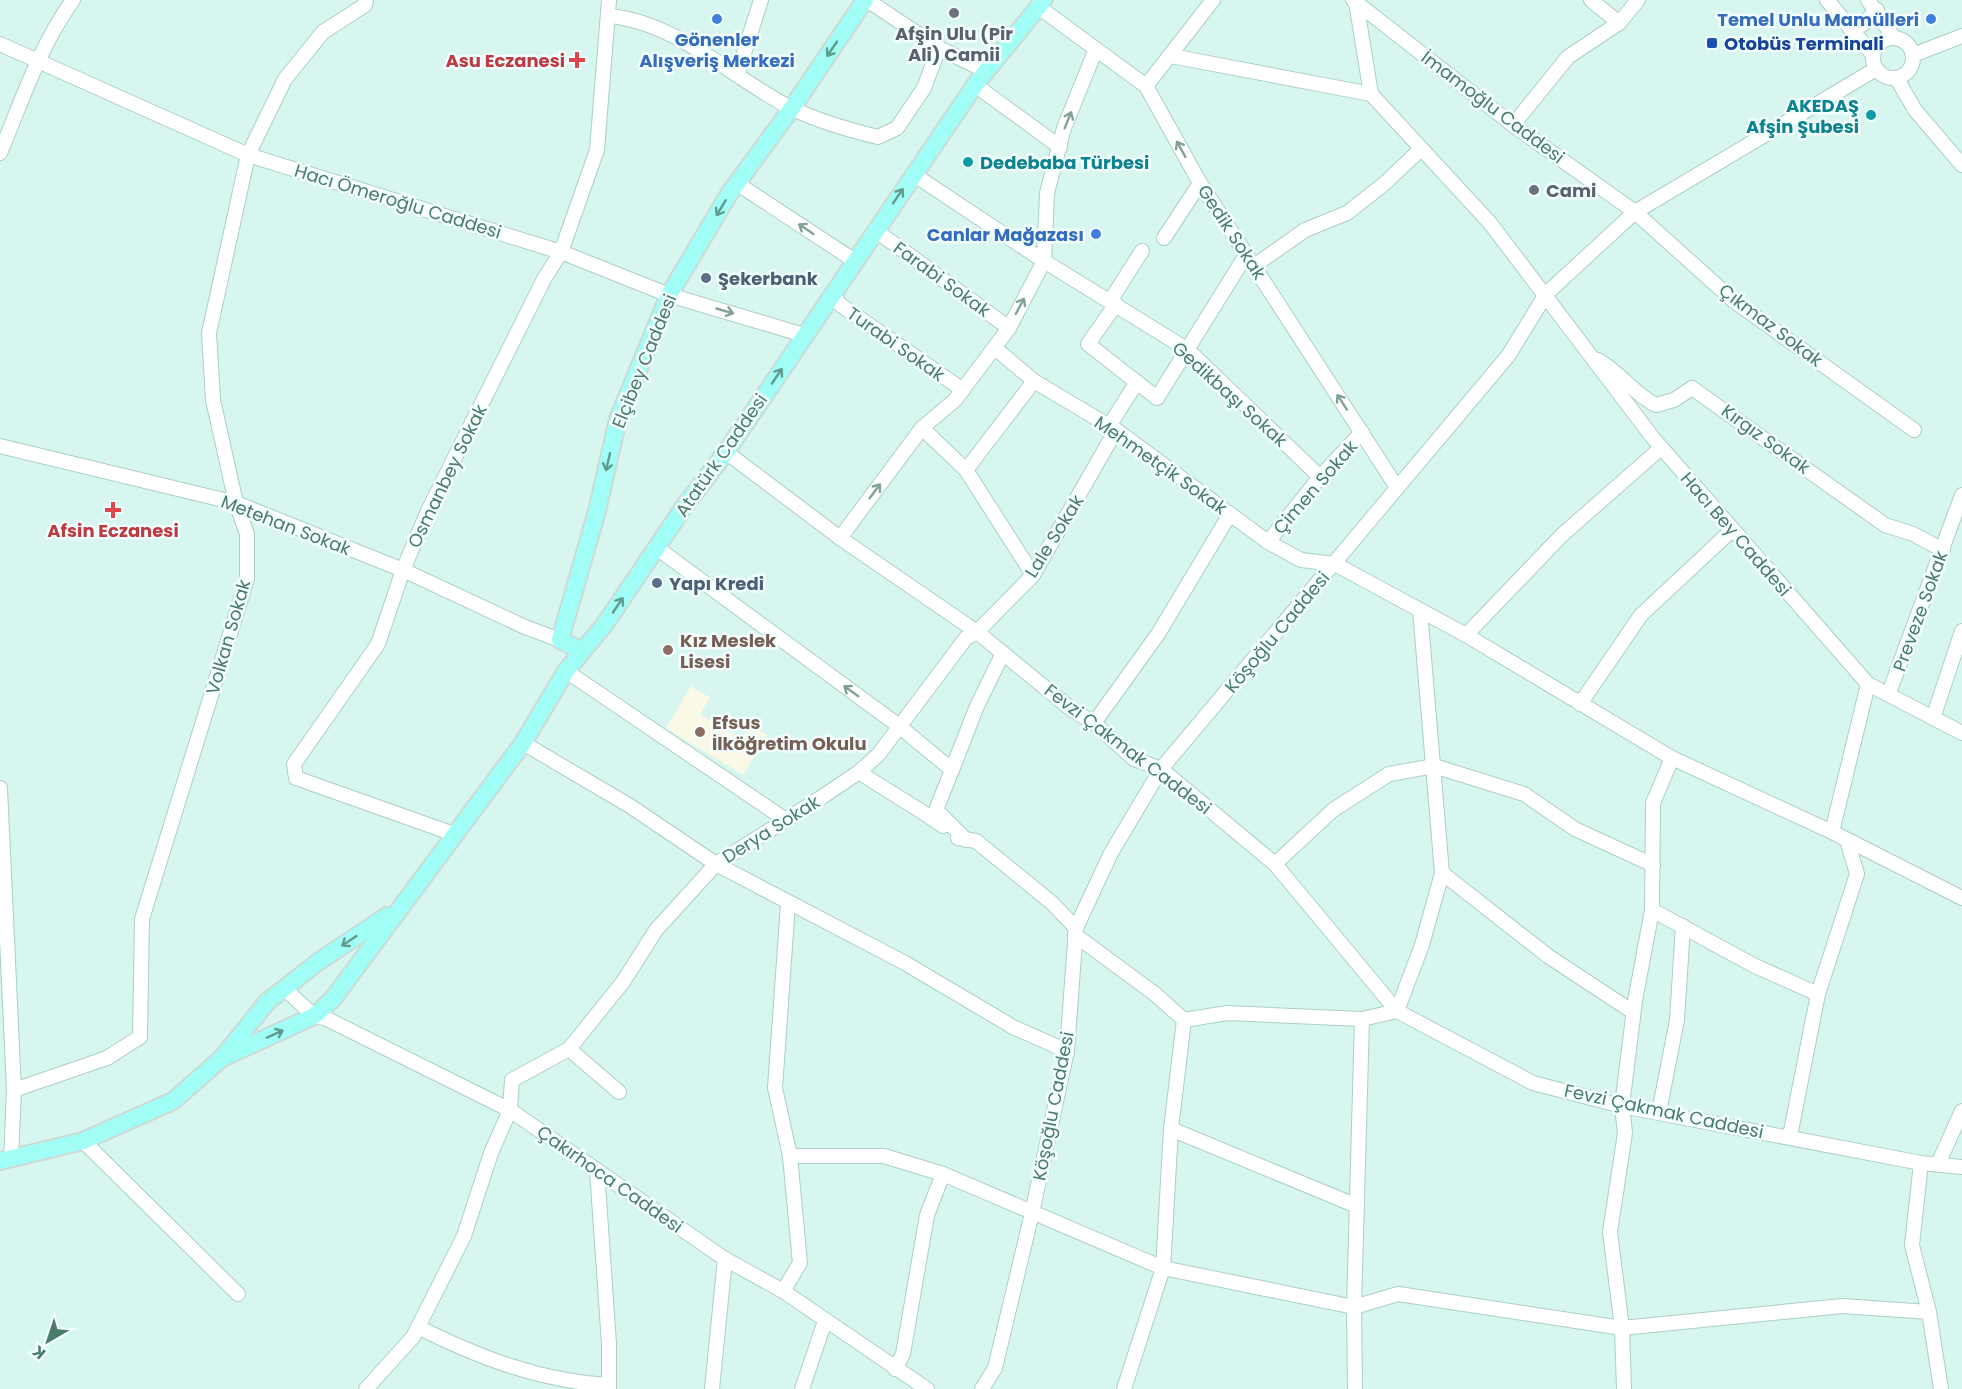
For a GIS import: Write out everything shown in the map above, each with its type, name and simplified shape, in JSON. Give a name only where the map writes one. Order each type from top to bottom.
[{"type":"main road","name":"Elçibey Caddesi","points":[[560,640],[597,511],[618,419],[669,295],[738,184],[866,0]]},
{"type":"main road","name":"Atatürk Caddesi","points":[[222,1058],[314,1016],[332,1000],[523,743],[566,671],[605,624],[686,504],[726,452],[975,85],[1042,4]]},
{"type":"main road","points":[[560,640],[582,651]]},
{"type":"main road","name":"Atatürk Caddesi","points":[[5,1160],[82,1141],[173,1101],[222,1058],[267,1002],[318,962],[398,909]]},
{"type":"street","points":[[0,153],[58,20],[73,0]]},
{"type":"street","name":"Volkan Sokak","points":[[14,1090],[107,1058],[140,1037],[142,919],[247,579],[247,534],[236,503],[213,400],[209,333],[248,155],[285,79],[323,32],[365,5],[366,0]]},
{"type":"street","name":"Osmanbey Sokak","points":[[454,834],[296,778],[294,764],[304,753],[378,644],[403,570],[428,510],[544,279],[561,252],[597,150],[609,0]]},
{"type":"street","points":[[737,75],[761,0]]},
{"type":"street","points":[[866,0],[939,48],[986,71]]},
{"type":"street","points":[[1146,86],[1213,0]]},
{"type":"street","points":[[1591,0],[1619,23]]},
{"type":"street","points":[[1513,124],[1568,57],[1619,23],[1638,0]]},
{"type":"street","points":[[1827,0],[1873,55],[1876,69],[1882,76],[1897,79],[1915,110],[1962,165]]},
{"type":"street","points":[[1170,56],[1371,94],[1354,1]]},
{"type":"street","name":"İmamoğlu Caddesi","points":[[1354,1],[1513,124],[1635,212]]},
{"type":"street","name":"Gedik Sokak","points":[[1042,4],[1096,49],[1146,86],[1200,183],[1396,486]]},
{"type":"street","points":[[1850,28],[1862,25],[1872,5],[1894,38],[1907,43],[1913,55],[1912,67],[1897,79]]},
{"type":"street","points":[[609,16],[626,17],[673,36],[792,108],[852,131],[878,137],[897,128],[904,118],[924,88],[939,48]]},
{"type":"street","points":[[1913,55],[1962,36]]},
{"type":"street","points":[[1873,55],[1880,42],[1894,38]]},
{"type":"street","name":"Hacı Ömeroğlu Caddesi","points":[[0,44],[248,155],[561,252],[669,295],[804,335]]},
{"type":"street","points":[[840,538],[922,428],[963,390],[996,349],[1009,328],[1044,261],[1047,193],[1064,128],[1096,49]]},
{"type":"street","name":"Köşoğlu Caddesi","points":[[982,1389],[994,1368],[1032,1213],[1067,1051],[1075,932],[1111,853],[1161,769],[1335,564],[1396,486],[1508,356],[1546,294],[1635,212],[1876,69]]},
{"type":"street","points":[[975,85],[1060,147]]},
{"type":"street","name":"Hacı Bey Caddesi","points":[[1371,94],[1490,223],[1661,448],[1868,684],[1962,733]]},
{"type":"street","points":[[1142,251],[1088,344],[1157,398],[1250,261],[1305,230],[1347,213],[1421,149]]},
{"type":"street","name":"Gedikbaşı Sokak","points":[[913,174],[1044,261],[1188,350],[1320,477]]},
{"type":"street","points":[[1164,238],[1200,183]]},
{"type":"street","points":[[738,184],[855,261]]},
{"type":"street","name":"Çıkmaz Sokak","points":[[1635,212],[1734,301],[1914,430]]},
{"type":"street","name":"Farabi Sokak","points":[[875,230],[1009,328]]},
{"type":"street","name":"Turabi Sokak","points":[[831,295],[842,306],[963,390]]},
{"type":"street","name":"Mehmetçik Sokak","points":[[996,349],[1034,381],[1113,428],[1268,542],[1301,560],[1335,564]]},
{"type":"street","name":"Kırgız Sokak","points":[[1594,358],[1617,371],[1640,397],[1656,405],[1674,400],[1692,388],[1885,525],[1913,534],[1943,550]]},
{"type":"street","points":[[966,470],[1034,381]]},
{"type":"street","name":"Lale Sokak","points":[[977,632],[1033,575],[1137,382]]},
{"type":"street","points":[[922,428],[966,470],[1033,575]]},
{"type":"street","name":"Çimen Sokak","points":[[1268,542],[1320,477],[1362,432]]},
{"type":"street","name":"Metehan Sokak","points":[[0,446],[236,503],[403,570],[525,627],[560,640]]},
{"type":"street","points":[[1466,635],[1562,535],[1661,448]]},
{"type":"street","name":"Fevzi Çakmak Caddesi","points":[[726,452],[840,538],[977,632],[1071,709],[1094,723],[1134,759],[1161,769],[1275,864],[1397,1011],[1533,1083],[1622,1106],[1790,1136],[1922,1163],[1962,1167]]},
{"type":"street","name":"Preveze Sokak","points":[[1889,693],[1943,550],[1957,522],[1962,495]]},
{"type":"street","points":[[1094,723],[1158,634],[1230,514]]},
{"type":"street","points":[[1580,704],[1641,615],[1732,530]]},
{"type":"street","points":[[657,548],[899,726],[952,770]]},
{"type":"street","points":[[1335,564],[1466,635],[1672,758],[1832,832],[1962,898]]},
{"type":"street","points":[[1184,1020],[1227,1013],[1362,1019],[1397,1011],[1422,945],[1442,873],[1420,610]]},
{"type":"street","points":[[1933,718],[1962,631]]},
{"type":"street","name":"Derya Sokak","points":[[510,1110],[512,1080],[569,1049],[623,982],[656,930],[716,864],[859,772],[878,754],[966,638],[977,632]]},
{"type":"street","points":[[966,840],[936,810],[977,706],[1003,653]]},
{"type":"street","points":[[566,671],[786,820]]},
{"type":"street","points":[[1832,832],[1868,684]]},
{"type":"street","points":[[523,743],[630,806],[716,864],[905,963],[1014,1027],[1067,1051]]},
{"type":"street","points":[[1624,1389],[1622,1328],[1610,1232],[1625,1133],[1622,1106],[1633,1012],[1652,910],[1653,804],[1672,758]]},
{"type":"street","points":[[1275,864],[1333,810],[1389,774],[1434,766],[1524,794],[1575,829],[1653,866]]},
{"type":"street","points":[[859,772],[902,802],[912,803],[960,839],[976,842],[1053,903],[1075,932],[1155,994],[1184,1020]]},
{"type":"street","points":[[0,788],[14,1090],[5,1160]]},
{"type":"street","points":[[1790,1136],[1818,994],[1857,874],[1847,840]]},
{"type":"street","points":[[1442,873],[1548,956],[1633,1012]]},
{"type":"street","points":[[783,1291],[800,1263],[790,1156],[775,1088],[789,904]]},
{"type":"street","points":[[1652,910],[1755,966],[1818,994]]},
{"type":"street","points":[[1659,1112],[1677,1020],[1683,927]]},
{"type":"street","name":"Çakırhoca Caddesi","points":[[284,988],[314,1016],[325,1018],[510,1110],[725,1260],[783,1291],[895,1370],[927,1389]]},
{"type":"street","points":[[1355,1389],[1354,1307],[1362,1019]]},
{"type":"street","points":[[1124,1389],[1163,1268],[1171,1129],[1184,1020]]},
{"type":"street","points":[[569,1049],[619,1092]]},
{"type":"street","points":[[366,1389],[413,1337],[464,1236],[491,1153],[510,1110]]},
{"type":"street","points":[[1938,1164],[1962,1111]]},
{"type":"street","points":[[1171,1129],[1357,1206]]},
{"type":"street","points":[[82,1141],[238,1294]]},
{"type":"street","points":[[790,1156],[884,1156],[943,1174],[1163,1268],[1354,1307],[1398,1294],[1622,1328],[1842,1305],[1929,1312]]},
{"type":"street","points":[[1922,1163],[1912,1245],[1929,1312],[1941,1389]]},
{"type":"street","points":[[418,1327],[484,1358],[528,1372],[609,1387],[609,1344],[597,1170]]},
{"type":"street","points":[[895,1370],[903,1354],[927,1215],[943,1174]]},
{"type":"street","points":[[712,1389],[725,1260]]},
{"type":"street","points":[[802,1389],[825,1321]]},
{"type":"shaded area","points":[[0,0],[1962,0],[1962,1389],[0,1389]]},
{"type":"shaded area","name":"Efsus İlköğretim Okulu","points":[[691,686],[710,698],[700,714],[741,739],[750,725],[767,735],[743,775],[666,728]]},
{"type":"place","name":"Afşin Ulu (Pir Ali) Camii","points":[[954,13]]},
{"type":"place","name":"Gönenler Alışveriş Merkezi","points":[[717,19]]},
{"type":"place","name":"Temel Unlu Mamülleri","points":[[1931,19]]},
{"type":"place","name":"Otobüs Terminali","points":[[1712,43]]},
{"type":"place","name":"Asu Eczanesi","points":[[577,60]]},
{"type":"place","name":"AKEDAŞ Afşin Şubesi","points":[[1871,115]]},
{"type":"place","name":"Dedebaba Türbesi","points":[[968,162]]},
{"type":"place","name":"Cami","points":[[1534,190]]},
{"type":"place","name":"Canlar Mağazası","points":[[1096,234]]},
{"type":"place","name":"Şekerbank","points":[[706,278]]},
{"type":"place","name":"Afsin Eczanesi","points":[[113,510]]},
{"type":"place","name":"Yapı Kredi","points":[[657,583]]},
{"type":"place","name":"Kız Meslek Lisesi","points":[[668,650]]},
{"type":"place","name":"Efsus İlköğretim Okulu","points":[[700,732]]}]
